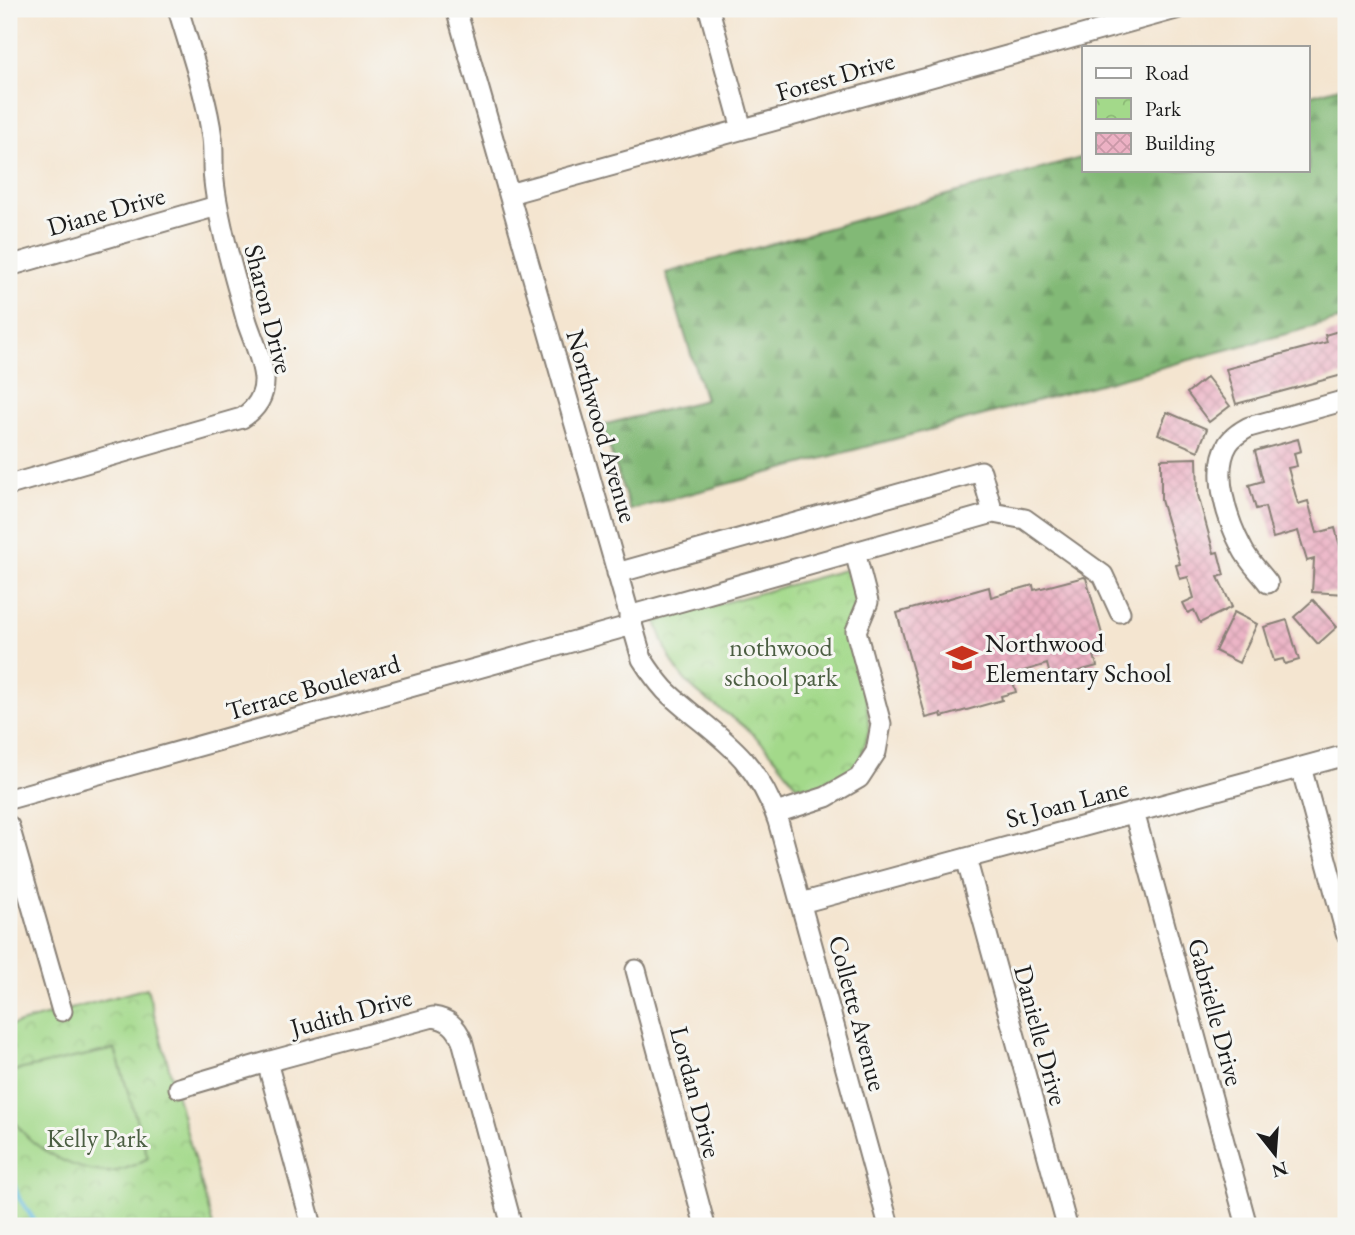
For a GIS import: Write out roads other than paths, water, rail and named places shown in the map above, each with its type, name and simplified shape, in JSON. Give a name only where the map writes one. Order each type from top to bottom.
[{"type":"street","name":"Sharon Drive","points":[[9,485],[242,418],[251,412],[263,393],[264,380],[259,356],[217,206],[213,179],[213,140],[208,113],[178,9]]},
{"type":"street","name":"Northwood Avenue","points":[[456,9],[642,659],[667,692],[742,758],[762,784],[776,813]]},
{"type":"street","points":[[709,9],[743,129]]},
{"type":"street","name":"Forest Drive","points":[[509,194],[1176,9]]},
{"type":"street","name":"Diane Drive","points":[[9,266],[217,206]]},
{"type":"street","points":[[1268,583],[1242,550],[1223,497],[1220,479],[1228,445],[1249,427],[1346,400]]},
{"type":"street","points":[[617,573],[981,471],[993,513],[1025,519],[1103,575],[1120,612]]},
{"type":"street","name":"Terrace Boulevard","points":[[9,799],[630,621],[993,513]]},
{"type":"street","points":[[776,813],[826,797],[859,778],[876,752],[881,724],[856,631],[868,602],[855,552]]},
{"type":"street","name":"St Joan Lane","points":[[801,902],[1346,755]]},
{"type":"street","points":[[1301,767],[1346,933]]},
{"type":"street","name":"Gabrielle Drive","points":[[1134,812],[1247,1226]]},
{"type":"street","name":"Collette Avenue","points":[[776,813],[889,1226]]},
{"type":"street","points":[[9,826],[62,1011]]},
{"type":"street","name":"Danielle Drive","points":[[966,858],[1067,1226]]},
{"type":"street","name":"Lordan Drive","points":[[636,970],[705,1226]]},
{"type":"street","name":"Judith Drive","points":[[179,1088],[433,1017],[443,1018],[458,1031],[462,1040],[512,1226]]},
{"type":"street","points":[[267,1062],[312,1226]]},
{"type":"waterway","points":[[9,1171],[18,1196],[38,1226]]},
{"type":"place","name":"Northwood Elementary School","points":[[962,658]]},
{"type":"park label","name":"nothwood school park","points":[[781,662]]},
{"type":"park label","name":"Kelly Park","points":[[97,1138]]}]
